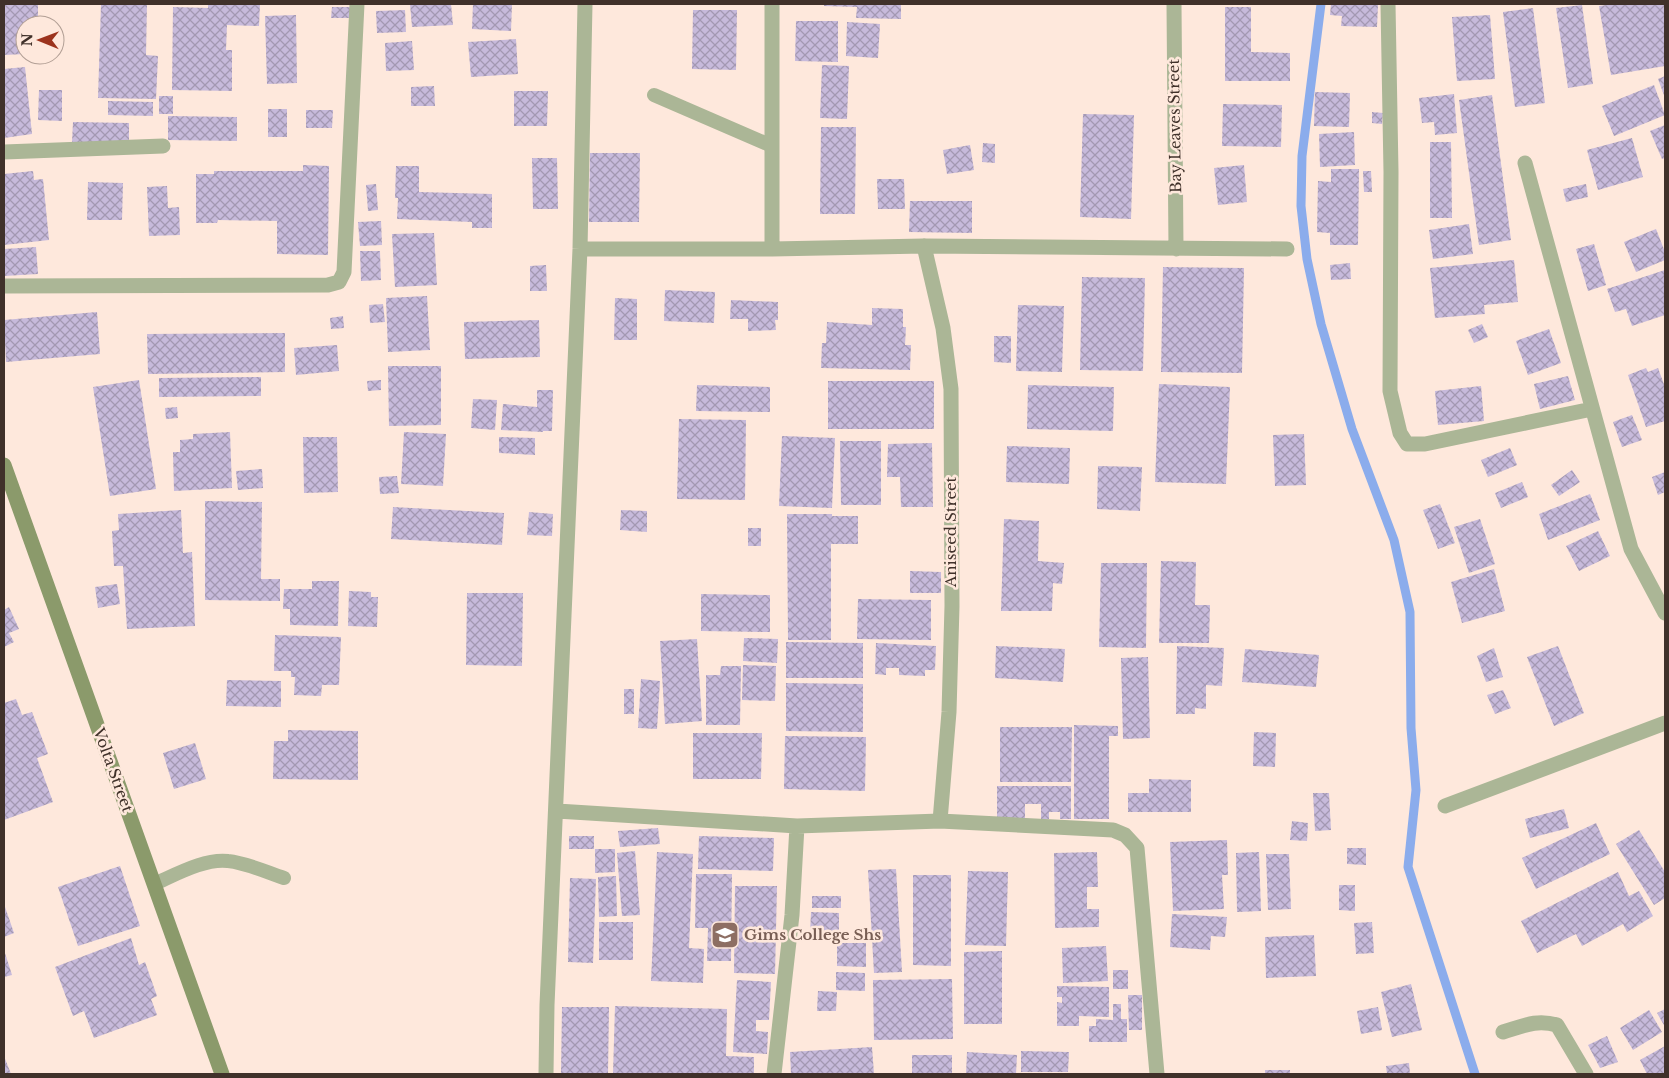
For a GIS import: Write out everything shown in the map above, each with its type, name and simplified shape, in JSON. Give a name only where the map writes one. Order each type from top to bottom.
[{"type":"street","points":[[4,286],[318,286],[338,282],[344,272],[357,4]]},
{"type":"street","points":[[546,1074],[547,1005],[580,249],[585,4]]},
{"type":"street","points":[[772,4],[772,249]]},
{"type":"street","name":"Bay Leaves Street","points":[[1174,4],[1176,249]]},
{"type":"street","points":[[1388,4],[1391,172],[1390,391],[1400,433],[1407,444],[1425,444],[1592,409]]},
{"type":"street","points":[[4,152],[163,146]]},
{"type":"street","points":[[1525,162],[1630,549],[1665,613]]},
{"type":"street","points":[[580,249],[772,249],[924,246],[1287,249]]},
{"type":"street","name":"Aniseed Street","points":[[924,246],[944,328],[951,389],[952,606],[949,712],[940,821]]},
{"type":"street","name":"Volta Street","points":[[4,465],[222,1074]]},
{"type":"street","points":[[1444,806],[1665,723]]},
{"type":"street","points":[[556,811],[797,826],[940,821],[1113,830],[1125,834],[1137,848],[1157,1074]]},
{"type":"street","points":[[774,1074],[792,914],[797,826]]},
{"type":"street","points":[[1503,1032],[1544,1022],[1558,1025],[1586,1074]]},
{"type":"lane","points":[[654,95],[772,146]]},
{"type":"lane","points":[[154,884],[205,863],[226,860],[284,878]]},
{"type":"building","points":[[4,4],[38,4],[38,15],[15,15],[15,54],[4,55]]},
{"type":"building","points":[[101,4],[147,4],[146,55],[158,56],[156,99],[98,98]]},
{"type":"building","points":[[208,4],[260,4],[259,26],[227,25],[226,50],[232,50],[232,91],[172,90],[173,7],[208,8]]},
{"type":"building","points":[[410,4],[451,4],[453,25],[412,27]]},
{"type":"building","points":[[473,4],[512,4],[511,31],[472,29]]},
{"type":"building","points":[[824,4],[901,4],[901,19],[856,18],[857,7],[824,6]]},
{"type":"building","points":[[1331,4],[1378,5],[1377,27],[1341,26],[1342,16],[1330,15]]},
{"type":"building","points":[[1614,4],[1665,4],[1665,66],[1611,75],[1599,6]]},
{"type":"building","points":[[1582,5],[1593,84],[1568,88],[1556,8]]},
{"type":"building","points":[[332,7],[351,7],[350,18],[331,18]]},
{"type":"building","points":[[1225,7],[1251,7],[1251,52],[1290,53],[1290,81],[1225,81]]},
{"type":"building","points":[[1533,8],[1545,103],[1515,107],[1503,12]]},
{"type":"building","points":[[405,10],[406,32],[377,33],[376,11]]},
{"type":"building","points":[[693,10],[737,10],[736,70],[692,69]]},
{"type":"building","points":[[296,15],[297,83],[267,84],[265,16]]},
{"type":"building","points":[[1490,15],[1495,79],[1457,81],[1452,17]]},
{"type":"building","points":[[796,21],[838,21],[838,62],[795,61]]},
{"type":"building","points":[[847,22],[880,24],[878,58],[846,56]]},
{"type":"building","points":[[516,39],[518,74],[471,77],[468,42]]},
{"type":"building","points":[[412,41],[414,70],[386,71],[385,43]]},
{"type":"building","points":[[822,65],[849,66],[847,119],[820,118]]},
{"type":"building","points":[[25,67],[32,134],[4,138],[4,69]]},
{"type":"building","points":[[1665,76],[1665,98],[1658,79]]},
{"type":"building","points":[[1654,85],[1665,115],[1614,136],[1602,106]]},
{"type":"building","points":[[434,86],[435,106],[411,106],[411,87]]},
{"type":"building","points":[[39,90],[62,90],[62,121],[38,120]]},
{"type":"building","points":[[514,91],[548,91],[547,126],[514,126]]},
{"type":"building","points":[[1315,92],[1350,93],[1349,127],[1314,126]]},
{"type":"building","points":[[1454,94],[1457,133],[1435,135],[1434,122],[1422,123],[1419,98]]},
{"type":"building","points":[[1492,95],[1511,240],[1479,245],[1459,100]]},
{"type":"building","points":[[159,96],[173,96],[173,114],[159,114]]},
{"type":"building","points":[[108,101],[153,102],[153,116],[108,115]]},
{"type":"building","points":[[1223,104],[1282,105],[1281,147],[1222,146]]},
{"type":"building","points":[[268,109],[287,109],[287,137],[268,137]]},
{"type":"building","points":[[306,110],[333,110],[332,128],[306,128]]},
{"type":"building","points":[[1372,112],[1383,113],[1382,124],[1372,123]]},
{"type":"building","points":[[1083,114],[1134,115],[1131,219],[1080,217]]},
{"type":"building","points":[[168,116],[237,117],[237,141],[168,140]]},
{"type":"building","points":[[73,122],[129,123],[129,143],[72,142]]},
{"type":"building","points":[[1665,125],[1665,158],[1662,159],[1650,131]]},
{"type":"building","points":[[821,127],[856,127],[855,214],[820,214]]},
{"type":"building","points":[[1354,132],[1355,165],[1320,167],[1319,134]]},
{"type":"building","points":[[1632,138],[1643,177],[1598,190],[1587,150]]},
{"type":"building","points":[[1430,142],[1451,142],[1452,218],[1430,218]]},
{"type":"building","points":[[983,143],[995,144],[995,163],[982,162]]},
{"type":"building","points":[[970,145],[974,170],[947,174],[943,150]]},
{"type":"building","points":[[590,153],[640,153],[639,222],[589,222]]},
{"type":"building","points":[[532,158],[557,158],[558,209],[533,209]]},
{"type":"building","points":[[303,165],[329,166],[328,255],[277,254],[277,221],[218,220],[217,223],[196,223],[196,174],[214,174],[214,171],[303,171]]},
{"type":"building","points":[[1244,165],[1247,202],[1218,205],[1214,168]]},
{"type":"building","points":[[396,166],[419,166],[419,192],[492,194],[492,228],[472,228],[472,222],[397,219],[398,198],[395,198]]},
{"type":"building","points":[[1331,169],[1359,169],[1358,245],[1330,245],[1330,233],[1317,232],[1318,181],[1331,182]]},
{"type":"building","points":[[33,171],[34,180],[43,179],[49,240],[4,245],[4,174]]},
{"type":"building","points":[[1363,171],[1371,171],[1372,192],[1364,192]]},
{"type":"building","points":[[877,179],[904,179],[905,209],[878,209]]},
{"type":"building","points":[[88,182],[123,183],[122,220],[87,220]]},
{"type":"building","points":[[376,184],[378,210],[368,211],[366,185]]},
{"type":"building","points":[[1586,184],[1588,197],[1566,202],[1563,189]]},
{"type":"building","points":[[167,186],[168,208],[179,207],[180,235],[149,236],[147,187]]},
{"type":"building","points":[[910,201],[972,201],[972,233],[909,232]]},
{"type":"building","points":[[381,221],[382,245],[360,246],[358,222]]},
{"type":"building","points":[[1469,224],[1473,254],[1433,259],[1429,230]]},
{"type":"building","points":[[1656,229],[1665,252],[1665,260],[1636,272],[1624,242]]},
{"type":"building","points":[[434,233],[437,285],[395,287],[392,234]]},
{"type":"building","points":[[1594,244],[1606,285],[1588,291],[1576,249]]},
{"type":"building","points":[[36,247],[38,274],[4,276],[4,249]]},
{"type":"building","points":[[360,251],[380,251],[381,280],[361,281]]},
{"type":"building","points":[[1514,260],[1518,302],[1484,305],[1485,314],[1435,318],[1430,268]]},
{"type":"building","points":[[1350,263],[1351,279],[1331,280],[1330,265]]},
{"type":"building","points":[[546,265],[547,291],[530,291],[530,266]]},
{"type":"building","points":[[1163,267],[1244,268],[1242,373],[1161,372]]},
{"type":"building","points":[[1665,270],[1665,315],[1632,326],[1626,309],[1615,312],[1607,289]]},
{"type":"building","points":[[1082,277],[1145,278],[1143,371],[1080,370]]},
{"type":"building","points":[[665,290],[715,292],[714,323],[664,321]]},
{"type":"building","points":[[427,296],[430,350],[388,352],[386,298]]},
{"type":"building","points":[[615,298],[637,299],[637,340],[614,340]]},
{"type":"building","points":[[731,300],[778,302],[778,320],[775,320],[776,330],[748,331],[748,319],[730,319]]},
{"type":"building","points":[[383,304],[385,322],[370,323],[369,305]]},
{"type":"building","points":[[1018,305],[1064,306],[1062,372],[1016,371]]},
{"type":"building","points":[[872,308],[903,309],[903,327],[906,327],[905,345],[911,345],[910,370],[821,368],[822,343],[826,343],[827,322],[872,325]]},
{"type":"building","points":[[97,312],[100,354],[6,362],[4,320]]},
{"type":"building","points":[[343,316],[344,328],[331,329],[330,318]]},
{"type":"building","points":[[539,320],[540,357],[465,359],[464,322]]},
{"type":"building","points":[[1482,324],[1488,337],[1474,343],[1468,330]]},
{"type":"building","points":[[1549,329],[1561,363],[1528,375],[1516,341]]},
{"type":"building","points":[[285,333],[285,372],[148,374],[147,334]]},
{"type":"building","points":[[994,336],[1011,336],[1011,363],[994,362]]},
{"type":"building","points":[[337,345],[339,371],[296,375],[294,348]]},
{"type":"building","points":[[388,366],[441,366],[441,425],[389,426]]},
{"type":"building","points":[[1646,368],[1648,372],[1658,368],[1665,387],[1665,421],[1646,427],[1628,375]]},
{"type":"building","points":[[1568,376],[1575,400],[1540,409],[1534,384]]},
{"type":"building","points":[[261,377],[261,396],[159,397],[159,378]]},
{"type":"building","points":[[139,380],[156,489],[110,496],[93,387]]},
{"type":"building","points":[[381,380],[381,390],[368,391],[367,381]]},
{"type":"building","points":[[828,381],[934,381],[934,429],[828,429]]},
{"type":"building","points":[[1159,384],[1230,387],[1226,484],[1155,482]]},
{"type":"building","points":[[697,385],[770,387],[770,412],[696,411]]},
{"type":"building","points":[[1028,385],[1114,387],[1113,431],[1027,429]]},
{"type":"building","points":[[1481,386],[1484,421],[1438,425],[1435,391]]},
{"type":"building","points":[[537,390],[553,390],[552,431],[501,430],[503,404],[537,407]]},
{"type":"building","points":[[473,399],[497,400],[495,430],[471,428]]},
{"type":"building","points":[[177,407],[178,418],[166,419],[165,408]]},
{"type":"building","points":[[1632,415],[1642,440],[1622,447],[1613,422]]},
{"type":"building","points":[[679,419],[746,420],[745,500],[677,499]]},
{"type":"building","points":[[230,432],[232,488],[174,491],[173,452],[180,452],[180,440],[193,439],[193,434]]},
{"type":"building","points":[[404,432],[446,434],[443,486],[401,484]]},
{"type":"building","points":[[1304,434],[1306,485],[1275,486],[1273,435]]},
{"type":"building","points":[[782,436],[835,438],[832,508],[779,506]]},
{"type":"building","points":[[303,437],[337,437],[338,492],[304,493]]},
{"type":"building","points":[[499,437],[535,438],[535,455],[499,453]]},
{"type":"building","points":[[840,441],[881,441],[881,505],[841,505]]},
{"type":"building","points":[[932,443],[933,507],[901,507],[900,477],[887,477],[888,444]]},
{"type":"building","points":[[1007,446],[1070,448],[1069,484],[1006,482]]},
{"type":"building","points":[[1510,448],[1517,465],[1488,477],[1481,460]]},
{"type":"building","points":[[1098,466],[1142,467],[1140,511],[1097,509]]},
{"type":"building","points":[[262,469],[263,488],[238,490],[236,471]]},
{"type":"building","points":[[1572,470],[1580,482],[1559,496],[1551,485]]},
{"type":"building","points":[[1665,472],[1665,492],[1658,495],[1652,477]]},
{"type":"building","points":[[397,476],[399,493],[380,494],[379,477]]},
{"type":"building","points":[[1522,482],[1528,497],[1501,508],[1495,493]]},
{"type":"building","points":[[1590,494],[1600,520],[1548,540],[1539,514]]},
{"type":"building","points":[[205,501],[262,502],[261,579],[280,579],[280,601],[205,600]]},
{"type":"building","points":[[1440,504],[1455,543],[1438,549],[1423,510]]},
{"type":"building","points":[[393,507],[504,513],[502,545],[391,539]]},
{"type":"building","points":[[181,510],[183,553],[192,552],[195,626],[127,629],[123,566],[114,566],[112,531],[119,530],[118,514]]},
{"type":"building","points":[[621,510],[647,511],[647,532],[620,530]]},
{"type":"building","points":[[529,512],[553,514],[552,536],[527,535]]},
{"type":"building","points":[[787,514],[858,516],[858,544],[831,544],[831,640],[788,640]]},
{"type":"building","points":[[1004,519],[1039,521],[1038,561],[1064,563],[1062,584],[1053,583],[1052,611],[1001,611]]},
{"type":"building","points":[[1480,519],[1495,564],[1469,573],[1454,527]]},
{"type":"building","points":[[748,528],[761,528],[761,546],[748,546]]},
{"type":"building","points":[[1598,531],[1610,556],[1579,571],[1566,546]]},
{"type":"building","points":[[1161,561],[1196,562],[1195,605],[1210,605],[1209,643],[1159,643]]},
{"type":"building","points":[[1101,563],[1147,563],[1146,648],[1099,647]]},
{"type":"building","points":[[1494,569],[1505,611],[1462,623],[1451,582]]},
{"type":"building","points":[[910,571],[941,572],[941,593],[910,593]]},
{"type":"building","points":[[312,581],[339,581],[338,626],[290,625],[290,609],[283,609],[284,589],[312,589]]},
{"type":"building","points":[[117,584],[120,604],[98,608],[95,587]]},
{"type":"building","points":[[349,591],[371,592],[371,597],[378,597],[377,627],[348,626]]},
{"type":"building","points":[[467,593],[523,593],[522,666],[466,665]]},
{"type":"building","points":[[701,594],[770,595],[770,632],[701,631]]},
{"type":"building","points":[[858,599],[931,600],[931,640],[857,639]]},
{"type":"building","points":[[9,607],[19,629],[9,633],[14,642],[4,647],[4,610]]},
{"type":"building","points":[[275,635],[341,637],[339,685],[322,685],[321,696],[294,695],[295,677],[291,677],[291,671],[274,671]]},
{"type":"building","points":[[744,638],[778,639],[777,663],[743,661]]},
{"type":"building","points":[[697,639],[702,721],[665,724],[660,641]]},
{"type":"building","points":[[786,642],[863,643],[863,678],[786,678]]},
{"type":"building","points":[[876,643],[936,646],[935,670],[925,670],[925,676],[899,675],[899,668],[886,668],[886,675],[875,674]]},
{"type":"building","points":[[996,646],[1065,649],[1063,682],[995,678]]},
{"type":"building","points":[[1177,646],[1224,648],[1222,686],[1206,685],[1206,709],[1195,708],[1195,714],[1176,714]]},
{"type":"building","points":[[1558,646],[1584,713],[1554,726],[1527,657]]},
{"type":"building","points":[[1494,648],[1503,677],[1486,682],[1477,656]]},
{"type":"building","points":[[1245,649],[1319,655],[1316,687],[1242,682]]},
{"type":"building","points":[[1148,657],[1150,738],[1123,739],[1121,658]]},
{"type":"building","points":[[743,665],[776,666],[775,701],[742,700]]},
{"type":"building","points":[[721,666],[741,666],[740,725],[706,725],[706,675],[720,675]]},
{"type":"building","points":[[641,679],[660,681],[657,729],[638,728]]},
{"type":"building","points":[[227,680],[281,681],[281,707],[226,706]]},
{"type":"building","points":[[786,683],[863,684],[863,732],[786,731]]},
{"type":"building","points":[[624,689],[634,689],[634,714],[624,714]]},
{"type":"building","points":[[1503,690],[1511,708],[1495,714],[1487,695]]},
{"type":"building","points":[[16,699],[22,715],[32,712],[48,754],[37,758],[53,802],[4,820],[4,703]]},
{"type":"building","points":[[1074,725],[1118,726],[1118,736],[1109,736],[1109,819],[1074,819]]},
{"type":"building","points":[[1000,727],[1072,727],[1071,782],[1000,782]]},
{"type":"building","points":[[288,730],[358,731],[358,780],[273,779],[274,741],[288,741]]},
{"type":"building","points":[[1254,732],[1276,733],[1275,767],[1253,766]]},
{"type":"building","points":[[693,733],[762,733],[761,779],[693,779]]},
{"type":"building","points":[[785,736],[866,737],[865,791],[784,789]]},
{"type":"building","points":[[195,743],[206,779],[174,789],[163,753]]},
{"type":"building","points":[[1149,779],[1191,780],[1191,812],[1128,812],[1128,793],[1149,793]]},
{"type":"building","points":[[997,786],[1071,786],[1071,819],[1060,819],[1060,812],[1049,812],[1049,819],[1041,819],[1041,804],[1025,804],[1025,819],[997,819]]},
{"type":"building","points":[[1313,793],[1329,793],[1331,830],[1315,831]]},
{"type":"building","points":[[1564,809],[1569,828],[1530,838],[1525,819]]},
{"type":"building","points":[[1292,821],[1308,823],[1307,841],[1290,840]]},
{"type":"building","points":[[1596,823],[1610,854],[1536,889],[1522,858]]},
{"type":"building","points":[[658,828],[660,844],[620,847],[618,831]]},
{"type":"building","points":[[1639,830],[1665,872],[1665,898],[1654,905],[1616,844]]},
{"type":"building","points":[[569,836],[594,836],[594,849],[569,849]]},
{"type":"building","points":[[699,836],[774,838],[773,871],[698,869]]},
{"type":"building","points":[[1227,840],[1228,875],[1222,875],[1224,909],[1173,911],[1170,842]]},
{"type":"building","points":[[1347,848],[1366,848],[1366,865],[1347,864]]},
{"type":"building","points":[[595,849],[615,849],[615,872],[595,873]]},
{"type":"building","points":[[635,851],[640,915],[622,916],[617,853]]},
{"type":"building","points":[[657,852],[693,854],[689,948],[704,949],[703,983],[651,981]]},
{"type":"building","points":[[1097,852],[1098,887],[1087,887],[1087,909],[1099,909],[1099,927],[1055,928],[1054,853]]},
{"type":"building","points":[[1259,852],[1261,911],[1237,912],[1236,853]]},
{"type":"building","points":[[1266,854],[1289,854],[1291,909],[1268,910]]},
{"type":"building","points":[[120,866],[140,926],[78,946],[58,887]]},
{"type":"building","points":[[896,869],[902,972],[874,973],[868,870]]},
{"type":"building","points":[[968,871],[1008,872],[1006,946],[965,945]]},
{"type":"building","points":[[1618,872],[1629,896],[1639,891],[1653,916],[1627,932],[1623,924],[1582,946],[1576,934],[1537,953],[1521,921]]},
{"type":"building","points":[[696,874],[732,874],[731,961],[707,961],[708,928],[695,928]]},
{"type":"building","points":[[913,875],[951,875],[951,966],[913,965]]},
{"type":"building","points":[[616,876],[617,916],[599,917],[598,877]]},
{"type":"building","points":[[570,878],[596,879],[593,963],[568,962]]},
{"type":"building","points":[[1339,885],[1355,885],[1355,911],[1339,910]]},
{"type":"building","points":[[735,886],[777,886],[775,974],[734,973]]},
{"type":"building","points":[[812,896],[841,896],[841,908],[812,908]]},
{"type":"building","points":[[4,904],[14,933],[4,937]]},
{"type":"building","points":[[811,912],[839,913],[839,935],[810,934]]},
{"type":"building","points":[[1172,914],[1227,917],[1225,937],[1211,936],[1210,950],[1170,947]]},
{"type":"building","points":[[599,922],[633,922],[633,960],[599,960]]},
{"type":"building","points":[[1372,922],[1374,953],[1356,954],[1354,923]]},
{"type":"building","points":[[1314,935],[1316,976],[1266,978],[1265,937]]},
{"type":"building","points":[[131,938],[139,965],[145,962],[157,996],[151,999],[157,1015],[94,1038],[84,1011],[73,1016],[55,967]]},
{"type":"building","points":[[837,943],[866,943],[866,967],[837,966]]},
{"type":"building","points":[[1106,946],[1108,981],[1063,983],[1062,948]]},
{"type":"building","points":[[4,950],[12,975],[4,977]]},
{"type":"building","points":[[1002,951],[1002,1024],[964,1024],[964,952]]},
{"type":"building","points":[[1113,970],[1128,970],[1128,989],[1113,989]]},
{"type":"building","points":[[836,972],[865,973],[865,991],[836,990]]},
{"type":"building","points":[[952,979],[953,1039],[874,1040],[873,980]]},
{"type":"building","points":[[737,980],[771,982],[769,1020],[756,1020],[756,1031],[768,1032],[767,1054],[733,1052]]},
{"type":"building","points":[[1411,984],[1422,1030],[1392,1037],[1381,992]]},
{"type":"building","points":[[1057,986],[1109,987],[1109,1017],[1079,1016],[1079,1026],[1057,1026],[1057,1002],[1062,1003],[1062,997],[1057,997]]},
{"type":"building","points":[[818,991],[837,992],[836,1011],[817,1011]]},
{"type":"building","points":[[1128,995],[1142,995],[1142,1030],[1129,1030]]},
{"type":"building","points":[[1113,1004],[1121,1004],[1121,1019],[1127,1019],[1127,1042],[1089,1042],[1089,1026],[1096,1026],[1096,1019],[1113,1020]]},
{"type":"building","points":[[615,1006],[727,1009],[726,1056],[754,1057],[754,1074],[613,1074]]},
{"type":"building","points":[[562,1007],[609,1007],[608,1074],[561,1074]]},
{"type":"building","points":[[1378,1007],[1382,1030],[1361,1034],[1357,1011]]},
{"type":"building","points":[[1665,1009],[1665,1027],[1657,1013]]},
{"type":"building","points":[[1649,1010],[1662,1032],[1633,1050],[1620,1028]]},
{"type":"building","points":[[1607,1036],[1618,1062],[1600,1068],[1588,1045]]},
{"type":"building","points":[[1665,1046],[1665,1074],[1647,1074],[1640,1060]]},
{"type":"building","points":[[872,1047],[874,1074],[791,1074],[790,1052]]},
{"type":"building","points":[[1021,1051],[1069,1052],[1068,1072],[1021,1072]]},
{"type":"building","points":[[967,1052],[1017,1055],[1016,1074],[966,1074]]},
{"type":"building","points":[[912,1055],[952,1055],[952,1074],[912,1074]]},
{"type":"building","points":[[4,1056],[11,1074],[4,1074]]},
{"type":"building","points":[[1409,1063],[1410,1074],[1387,1074],[1386,1066]]},
{"type":"building","points":[[1265,1070],[1290,1070],[1290,1074],[1265,1074]]},
{"type":"waterway","points":[[1321,4],[1302,156],[1301,206],[1307,259],[1321,324],[1352,429],[1394,540],[1410,612],[1411,728],[1416,790],[1408,867],[1475,1074]]},
{"type":"place","name":"Gims College Shs","points":[[725,935]]}]
